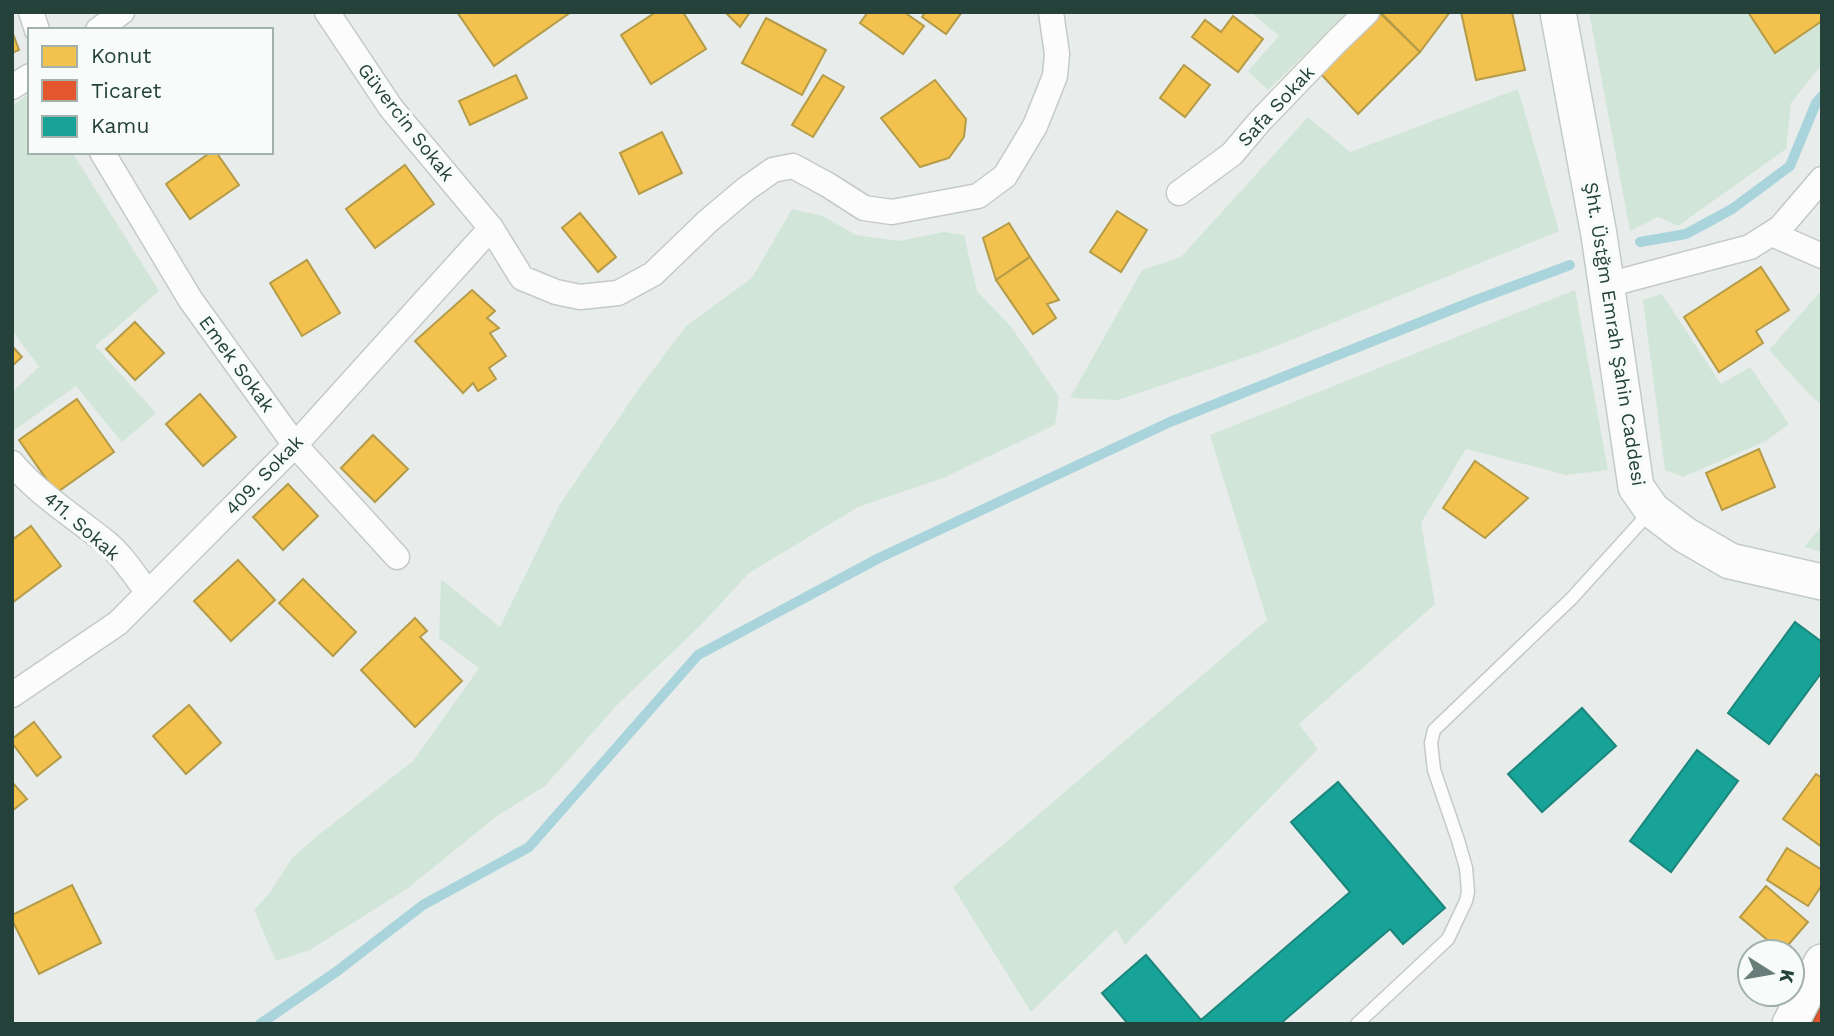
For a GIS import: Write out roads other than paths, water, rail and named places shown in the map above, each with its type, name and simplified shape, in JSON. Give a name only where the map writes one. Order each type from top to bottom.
[{"type":"street","points":[[101,28],[122,12]]},
{"type":"street","name":"Güvercin Sokak","points":[[327,12],[391,108],[491,228],[522,278],[556,292],[580,298],[618,293],[653,274],[708,220],[774,170],[793,166],[864,208],[892,212],[978,196],[1005,176],[1035,126],[1055,76],[1058,54],[1051,12]]},
{"type":"street","name":"Safa Sokak","points":[[1179,193],[1232,153],[1317,61],[1367,12]]},
{"type":"street","name":"Şht. Üstğm Emrah Şahin Caddesi","points":[[1558,12],[1600,235],[1636,486],[1652,510],[1685,536],[1730,561],[1822,582]]},
{"type":"street","points":[[12,86],[28,77]]},
{"type":"street","name":"Emek Sokak","points":[[103,154],[190,299],[295,445],[397,557]]},
{"type":"street","points":[[1607,285],[1750,247],[1780,228],[1822,179]]},
{"type":"street","name":"409. Sokak","points":[[12,695],[118,623],[295,445],[491,228]]},
{"type":"street","points":[[1772,234],[1822,256]]},
{"type":"street","name":"411. Sokak","points":[[12,463],[23,476],[75,520],[109,545],[148,593]]},
{"type":"street","points":[[1790,1024],[1822,962]]},
{"type":"lane","points":[[1357,1024],[1448,939],[1466,901],[1466,868],[1434,770],[1431,743],[1434,730],[1572,598],[1652,510]]},
{"type":"waterway","points":[[1640,242],[1686,234],[1732,209],[1790,166],[1816,103],[1822,96]]},
{"type":"waterway","points":[[260,1024],[336,972],[423,905],[529,847],[698,655],[879,558],[1170,422],[1570,265]]}]
